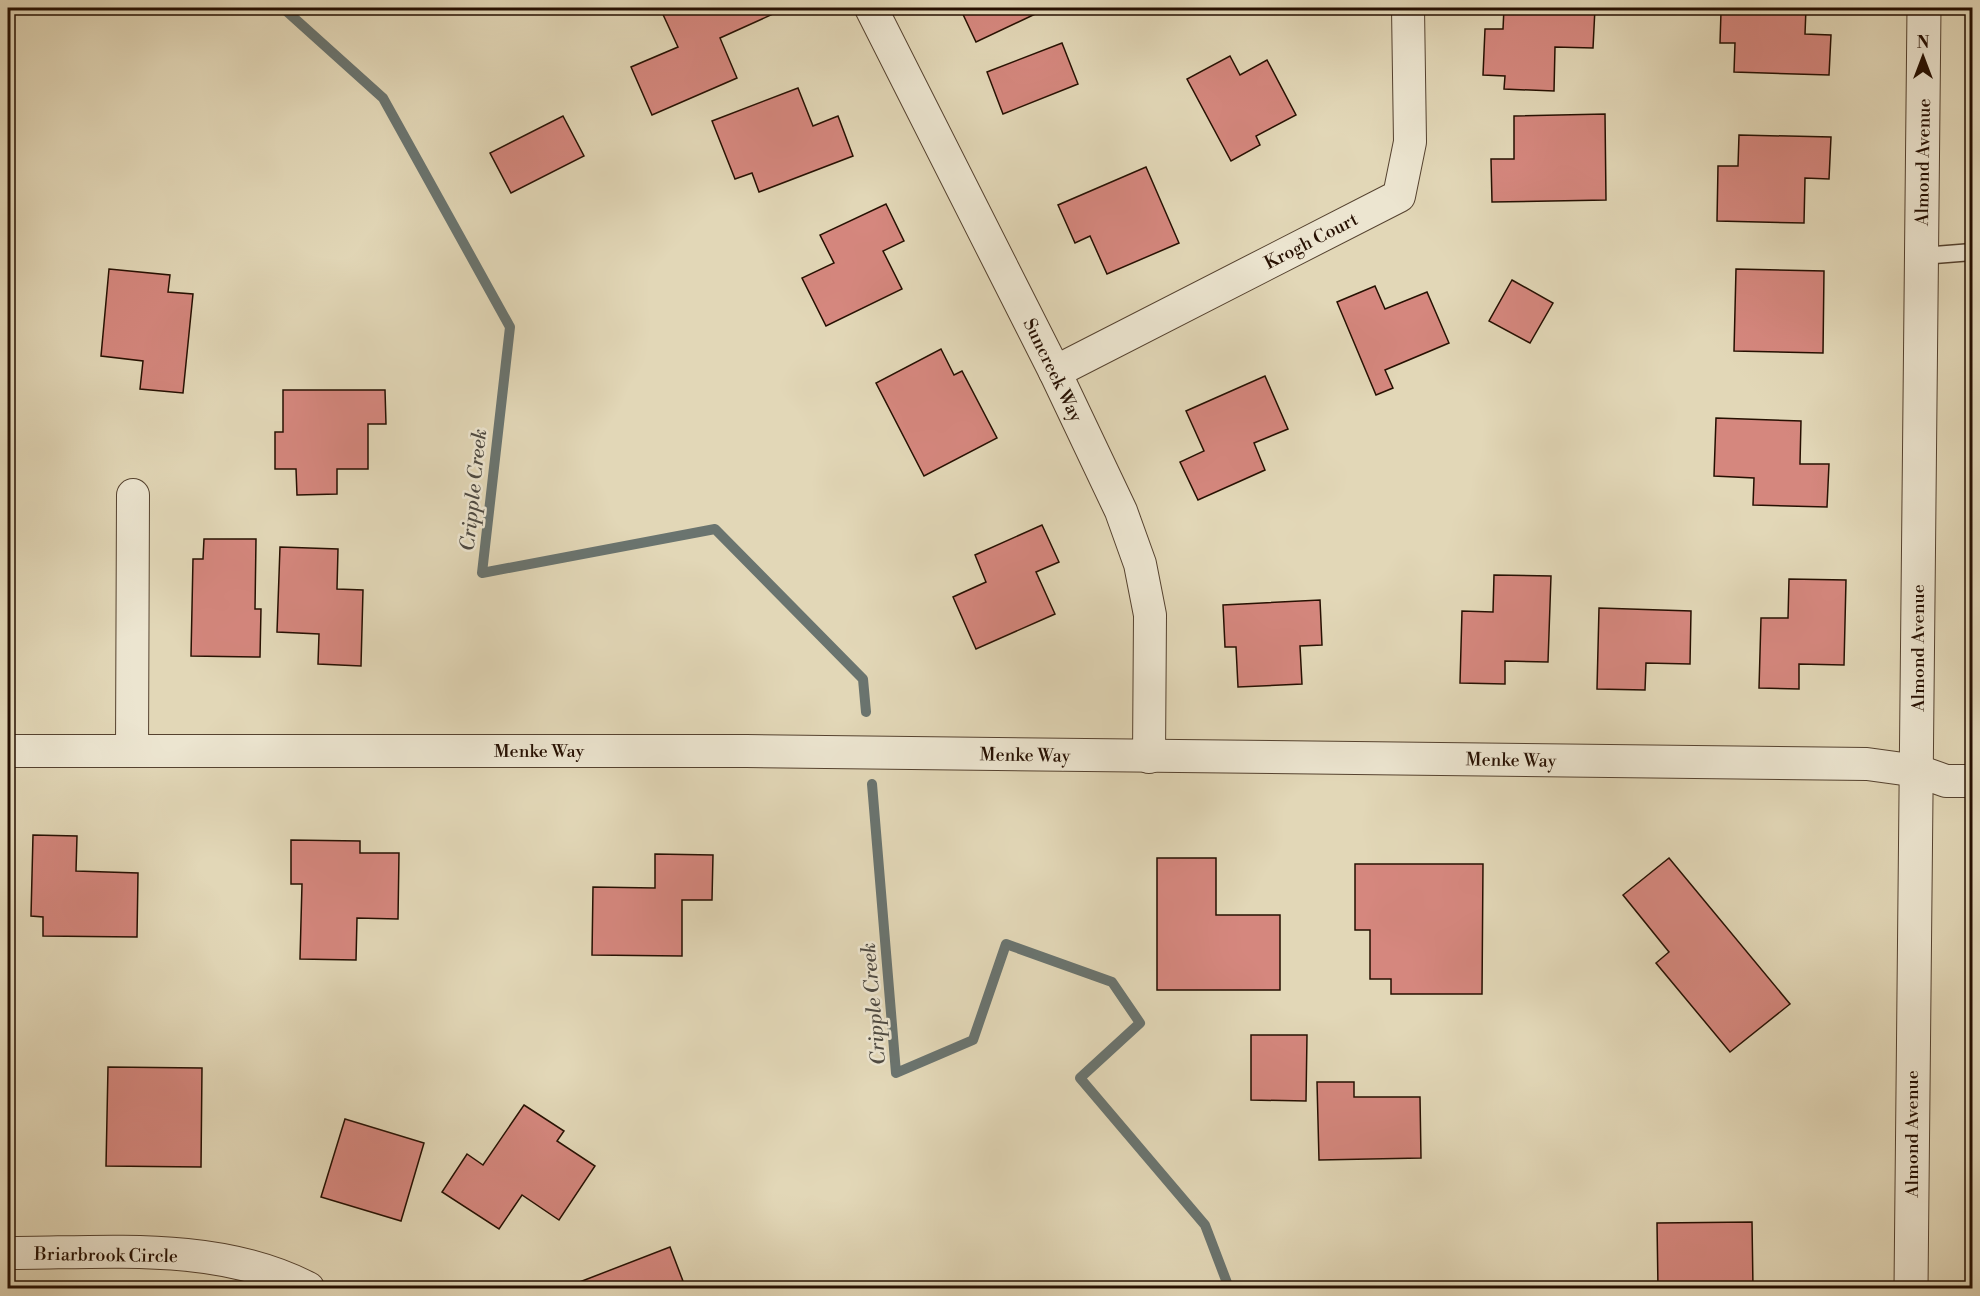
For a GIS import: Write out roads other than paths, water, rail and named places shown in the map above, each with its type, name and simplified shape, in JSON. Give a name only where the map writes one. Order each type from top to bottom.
[{"type":"street","name":"Suncreek Way","points":[[871,8],[1055,372],[1121,511],[1140,564],[1150,615],[1149,757]]},
{"type":"street","name":"Krogh Court","points":[[1055,372],[1399,196],[1410,142],[1408,8]]},
{"type":"street","name":"Almond Avenue","points":[[1911,1288],[1924,8]]},
{"type":"street","points":[[132,751],[133,495]]},
{"type":"street","name":"Menke Way","points":[[8,751],[746,751],[1867,764],[1918,771],[1946,780],[1972,781]]},
{"type":"street","name":"Briarbrook Circle","points":[[8,1253],[147,1253],[247,1263],[308,1288]]},
{"type":"lane","points":[[1922,256],[1972,252]]},
{"type":"waterway","name":"Cripple Creek","points":[[283,8],[383,98],[510,327],[482,573],[715,529],[863,679],[866,712]]},
{"type":"waterway","name":"Cripple Creek","points":[[872,784],[896,1073],[973,1040],[1006,944],[1112,982],[1140,1023],[1080,1078],[1205,1225],[1229,1288]]}]
